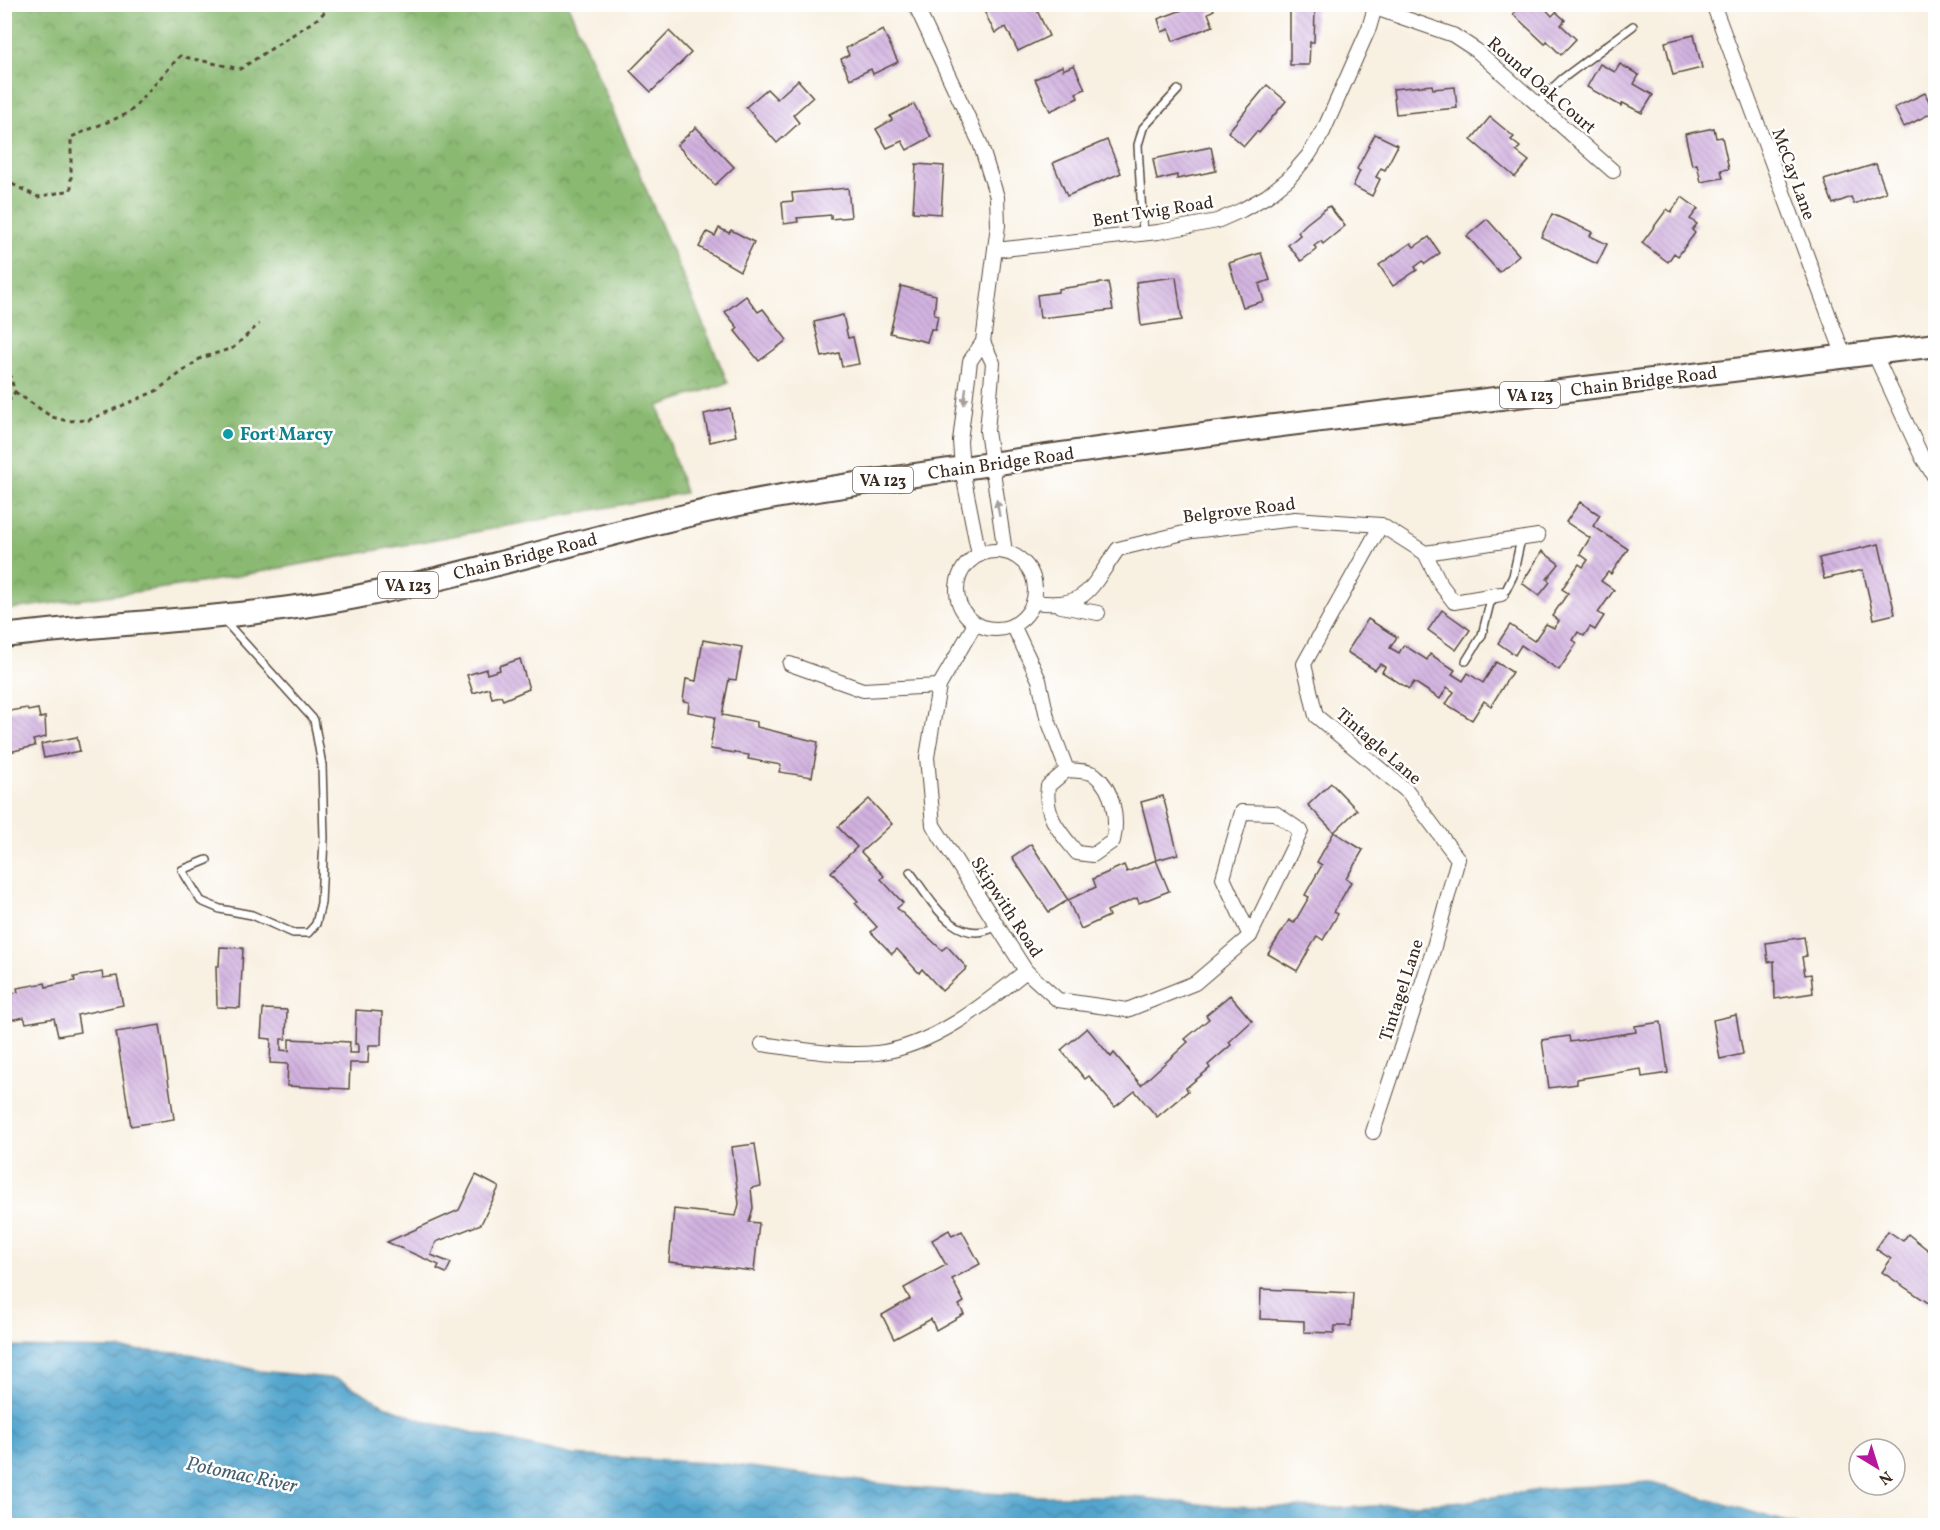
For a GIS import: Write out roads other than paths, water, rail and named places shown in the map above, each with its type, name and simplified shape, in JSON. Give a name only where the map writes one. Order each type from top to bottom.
[{"type":"main road","name":"Chain Bridge Road","points":[[4,636],[287,609],[362,596],[768,498],[1186,437],[1935,345]]},
{"type":"street","points":[[915,4],[991,172],[997,196],[995,250],[983,342],[970,361],[960,441],[962,469],[979,555]]},
{"type":"street","name":"McCay Lane","points":[[1713,4],[1844,356]]},
{"type":"street","name":"Bent Twig Road","points":[[995,250],[1143,233],[1217,221],[1250,206],[1288,179],[1308,156],[1323,132],[1369,28],[1375,6]]},
{"type":"street","name":"Round Oak Court","points":[[1375,6],[1453,35],[1495,64],[1613,171]]},
{"type":"street","points":[[983,342],[993,363],[987,431],[990,465],[1005,552]]},
{"type":"street","points":[[1874,353],[1922,457],[1935,479]]},
{"type":"street","name":"Belgrove Road","points":[[1061,606],[1083,597],[1118,549],[1192,531],[1295,519],[1381,525],[1425,553]]},
{"type":"street","name":"Tintagle Lane","points":[[1381,525],[1304,664],[1316,716],[1408,792],[1458,859]]},
{"type":"street","points":[[1501,594],[1454,602],[1441,585],[1425,553],[1538,536]]},
{"type":"street","points":[[995,550],[1005,552],[1017,557],[1034,577],[1036,589],[1034,602],[1029,613],[1013,625],[998,630],[986,629],[975,624],[962,609],[957,590],[959,577],[966,565],[979,555],[995,550]]},
{"type":"street","points":[[1034,602],[1098,613]]},
{"type":"street","name":"Skipwith Road","points":[[975,624],[939,686],[927,757],[933,825],[1026,971],[1058,1000],[1127,1010],[1195,983],[1250,936],[1301,831],[1275,813],[1242,812],[1223,878],[1250,936]]},
{"type":"street","points":[[1013,625],[1039,680],[1047,717],[1067,770]]},
{"type":"street","points":[[790,664],[863,690],[939,686]]},
{"type":"street","points":[[1067,770],[1095,775],[1110,795],[1117,824],[1113,841],[1094,855],[1077,853],[1059,831],[1046,804],[1048,786],[1067,770]]},
{"type":"street","name":"Tintagel Lane","points":[[1373,1132],[1432,954],[1458,859]]},
{"type":"street","points":[[762,1044],[810,1051],[877,1053],[904,1046],[935,1033],[966,1016],[1026,971]]},
{"type":"lane","points":[[1537,103],[1562,79],[1634,26]]},
{"type":"lane","points":[[1143,233],[1138,145],[1143,128],[1178,90]]},
{"type":"lane","points":[[1466,661],[1482,635],[1490,603],[1501,594],[1513,576],[1521,538]]},
{"type":"lane","points":[[207,860],[182,870],[201,901],[220,909],[252,915],[293,933],[308,933],[316,924],[321,903],[324,838],[322,765],[314,720],[220,616]]},
{"type":"lane","points":[[910,872],[941,913],[957,927],[970,933],[984,933],[997,926]]},
{"type":"water","name":"Potomac River","points":[[4,1347],[115,1349],[191,1354],[260,1371],[338,1379],[386,1406],[427,1422],[572,1455],[725,1464],[915,1488],[1031,1496],[1123,1496],[1217,1506],[1340,1508],[1468,1501],[1545,1489],[1649,1482],[1797,1525],[19,1525],[5,1506]]},
{"type":"place","name":"Fort Marcy","points":[[228,434]]}]
